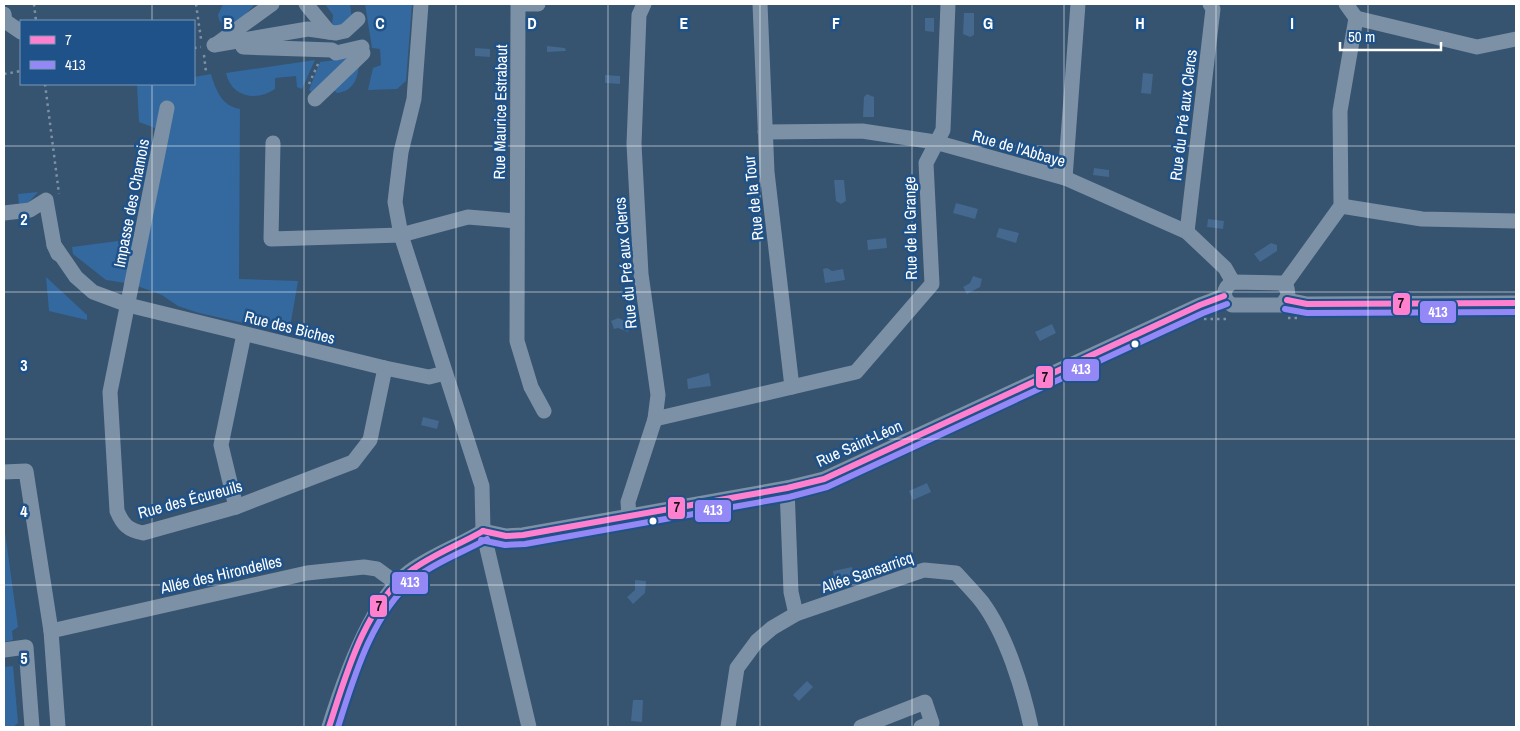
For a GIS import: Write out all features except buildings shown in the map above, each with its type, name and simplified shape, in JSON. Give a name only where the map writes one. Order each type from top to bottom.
[{"type":"street","points":[[214,46],[272,4]]},
{"type":"street","points":[[306,4],[329,32]]},
{"type":"street","points":[[421,4],[414,99],[401,152],[395,202],[401,235],[482,486],[483,531],[530,727]]},
{"type":"street","name":"Rue Maurice Estrabaut","points":[[518,4],[517,341],[531,387],[544,411]]},
{"type":"street","points":[[523,4],[538,4]]},
{"type":"street","name":"Rue du Pré aux Clercs","points":[[628,516],[628,502],[656,419],[658,396],[641,274],[634,144],[638,15],[644,4]]},
{"type":"street","name":"Rue de la Tour","points":[[760,4],[767,172],[792,387]]},
{"type":"street","name":"Rue de la Grange","points":[[656,419],[856,372],[932,284],[926,163],[935,142],[943,130],[948,4]]},
{"type":"street","points":[[1066,178],[1078,4]]},
{"type":"street","name":"Rue du Pré aux Clercs","points":[[1187,232],[1213,9],[1210,4]]},
{"type":"street","points":[[1346,4],[1356,18],[1477,47],[1516,39]]},
{"type":"street","points":[[4,14],[5,21],[20,31]]},
{"type":"street","points":[[1284,285],[1341,206],[1340,111],[1356,18]]},
{"type":"street","points":[[214,46],[308,29],[329,32],[345,31],[358,19]]},
{"type":"street","points":[[214,46],[332,50],[336,53],[362,50],[310,95]]},
{"type":"street","name":"Impasse des Chamois","points":[[128,305],[168,108]]},
{"type":"street","name":"Rue de l'Abbaye","points":[[765,132],[862,131],[935,142],[1066,178],[1187,232],[1225,268],[1233,282]]},
{"type":"street","points":[[273,143],[271,239],[401,235],[468,216],[516,221]]},
{"type":"street","points":[[4,213],[30,210],[53,200]]},
{"type":"street","name":"Rue des Biches","points":[[53,200],[50,222],[54,245],[76,277],[93,292],[128,305],[386,368],[429,377],[445,373]]},
{"type":"street","points":[[1341,206],[1422,219],[1516,221]]},
{"type":"street","points":[[30,210],[50,222]]},
{"type":"street","points":[[1233,282],[1280,283],[1284,285],[1288,292],[1287,300],[1282,306],[1232,305],[1224,296],[1226,286],[1233,282]]},
{"type":"street","name":"Rue Saint-Léon","points":[[483,531],[506,536],[523,535],[787,488],[824,479],[1192,308],[1224,296]]},
{"type":"street","points":[[1287,300],[1307,304],[1516,303]]},
{"type":"street","name":"Rue des Écureuils","points":[[128,305],[110,392],[117,511],[122,524],[131,531],[143,533],[236,507],[353,462],[370,440],[386,368]]},
{"type":"street","points":[[236,507],[221,445],[244,334]]},
{"type":"street","points":[[4,472],[26,471],[51,631],[58,727]]},
{"type":"street","points":[[787,488],[791,592],[796,614]]},
{"type":"street","points":[[329,727],[355,655],[375,615],[396,583],[429,559],[483,531]]},
{"type":"street","name":"Allée des Hirondelles","points":[[51,631],[307,573],[364,567],[377,570],[396,583]]},
{"type":"street","name":"Allée Sansarricq","points":[[728,727],[737,668],[757,641],[772,628],[796,614],[924,570],[956,573],[983,603],[1007,650],[1026,704],[1031,727]]},
{"type":"street","points":[[4,650],[26,647],[32,727]]},
{"type":"street","points":[[861,727],[925,702],[932,723],[921,727]]},
{"type":"path","points":[[34,4],[36,20]]},
{"type":"path","points":[[310,95],[319,60]]},
{"type":"path","points":[[4,74],[20,71]]},
{"type":"path","points":[[44,85],[53,200]]},
{"type":"shaded area","points":[[223,4],[255,4],[237,24],[227,28],[219,20],[218,15]]},
{"type":"shaded area","points":[[325,4],[350,4],[352,19],[345,27],[332,25],[333,15]]},
{"type":"shaded area","points":[[365,4],[412,4],[406,81],[397,89],[368,90],[373,68],[381,65],[380,49],[372,48]]},
{"type":"shaded area","points":[[964,13],[974,13],[974,35],[970,37],[963,34]]},
{"type":"shaded area","points":[[925,18],[934,18],[934,32],[925,31]]},
{"type":"shaded area","points":[[547,46],[565,48],[566,51],[547,52]]},
{"type":"shaded area","points":[[475,48],[490,49],[490,57],[475,56]]},
{"type":"shaded area","points":[[355,51],[313,93],[309,90],[320,62],[335,60]]},
{"type":"shaded area","points":[[315,60],[302,89],[297,87],[296,76],[275,78],[275,89],[268,93],[252,96],[245,95],[233,87],[226,73]]},
{"type":"shaded area","points":[[359,66],[353,84],[347,90],[337,93],[333,90]]},
{"type":"shaded area","points":[[1143,73],[1153,74],[1151,94],[1141,93]]},
{"type":"shaded area","points":[[211,74],[215,86],[224,101],[240,109],[239,279],[298,281],[289,333],[199,313],[178,306],[162,295],[132,284],[106,280],[73,254],[72,247],[133,239],[155,128],[139,122],[137,86],[195,85],[195,77]]},
{"type":"shaded area","points":[[605,75],[620,76],[620,84],[605,83]]},
{"type":"shaded area","points":[[867,94],[874,97],[874,117],[863,117],[864,97]]},
{"type":"shaded area","points":[[1094,168],[1109,170],[1109,177],[1093,175]]},
{"type":"shaded area","points":[[834,180],[844,180],[846,201],[841,204],[836,201]]},
{"type":"shaded area","points":[[38,192],[28,203],[19,204],[18,194]]},
{"type":"shaded area","points":[[956,203],[978,209],[975,219],[953,213]]},
{"type":"shaded area","points":[[1208,219],[1224,221],[1223,229],[1207,227]]},
{"type":"shaded area","points":[[999,228],[1019,233],[1016,243],[996,237]]},
{"type":"shaded area","points":[[886,238],[887,248],[868,250],[867,240]]},
{"type":"shaded area","points":[[1271,243],[1277,245],[1277,251],[1260,262],[1254,254]]},
{"type":"shaded area","points":[[827,268],[832,271],[843,269],[845,280],[825,283],[823,269]]},
{"type":"shaded area","points":[[973,276],[982,279],[980,287],[967,294],[963,287],[970,283]]},
{"type":"shaded area","points":[[46,277],[87,315],[87,320],[49,311]]},
{"type":"shaded area","points":[[618,318],[631,323],[628,332],[618,328],[614,329],[611,321]]},
{"type":"shaded area","points":[[1052,324],[1056,333],[1040,341],[1035,332]]},
{"type":"shaded area","points":[[709,373],[711,386],[688,389],[687,379]]},
{"type":"shaded area","points":[[423,417],[439,421],[437,429],[421,425]]},
{"type":"shaded area","points":[[927,483],[931,492],[913,500],[909,491]]},
{"type":"shaded area","points":[[4,525],[18,627],[12,631],[13,640],[4,642]]},
{"type":"shaded area","points":[[852,567],[854,575],[834,579],[833,571]]},
{"type":"shaded area","points":[[635,580],[646,581],[645,593],[633,604],[627,597],[635,590]]},
{"type":"shaded area","points":[[13,666],[18,723],[13,727],[4,727],[4,667]]},
{"type":"shaded area","points":[[807,681],[813,687],[799,701],[793,695]]},
{"type":"shaded area","points":[[633,700],[643,700],[642,722],[631,721]]},
{"type":"transit line","name":"7","points":[[483,531],[506,536],[523,535],[787,488],[824,479],[1200,305],[1224,296]]},
{"type":"transit line","name":"7","points":[[1287,300],[1307,304],[1516,303]]},
{"type":"transit line","name":"413","points":[[481,540],[505,545],[525,544],[789,497],[827,487],[1203,313],[1227,304]]},
{"type":"transit line","name":"413","points":[[1285,309],[1307,313],[1516,312]]},
{"type":"transit line","name":"7","points":[[329,727],[358,644],[368,623],[393,587],[418,566],[483,531]]},
{"type":"transit line","name":"413","points":[[338,727],[366,647],[399,593],[431,567],[487,539]]}]
